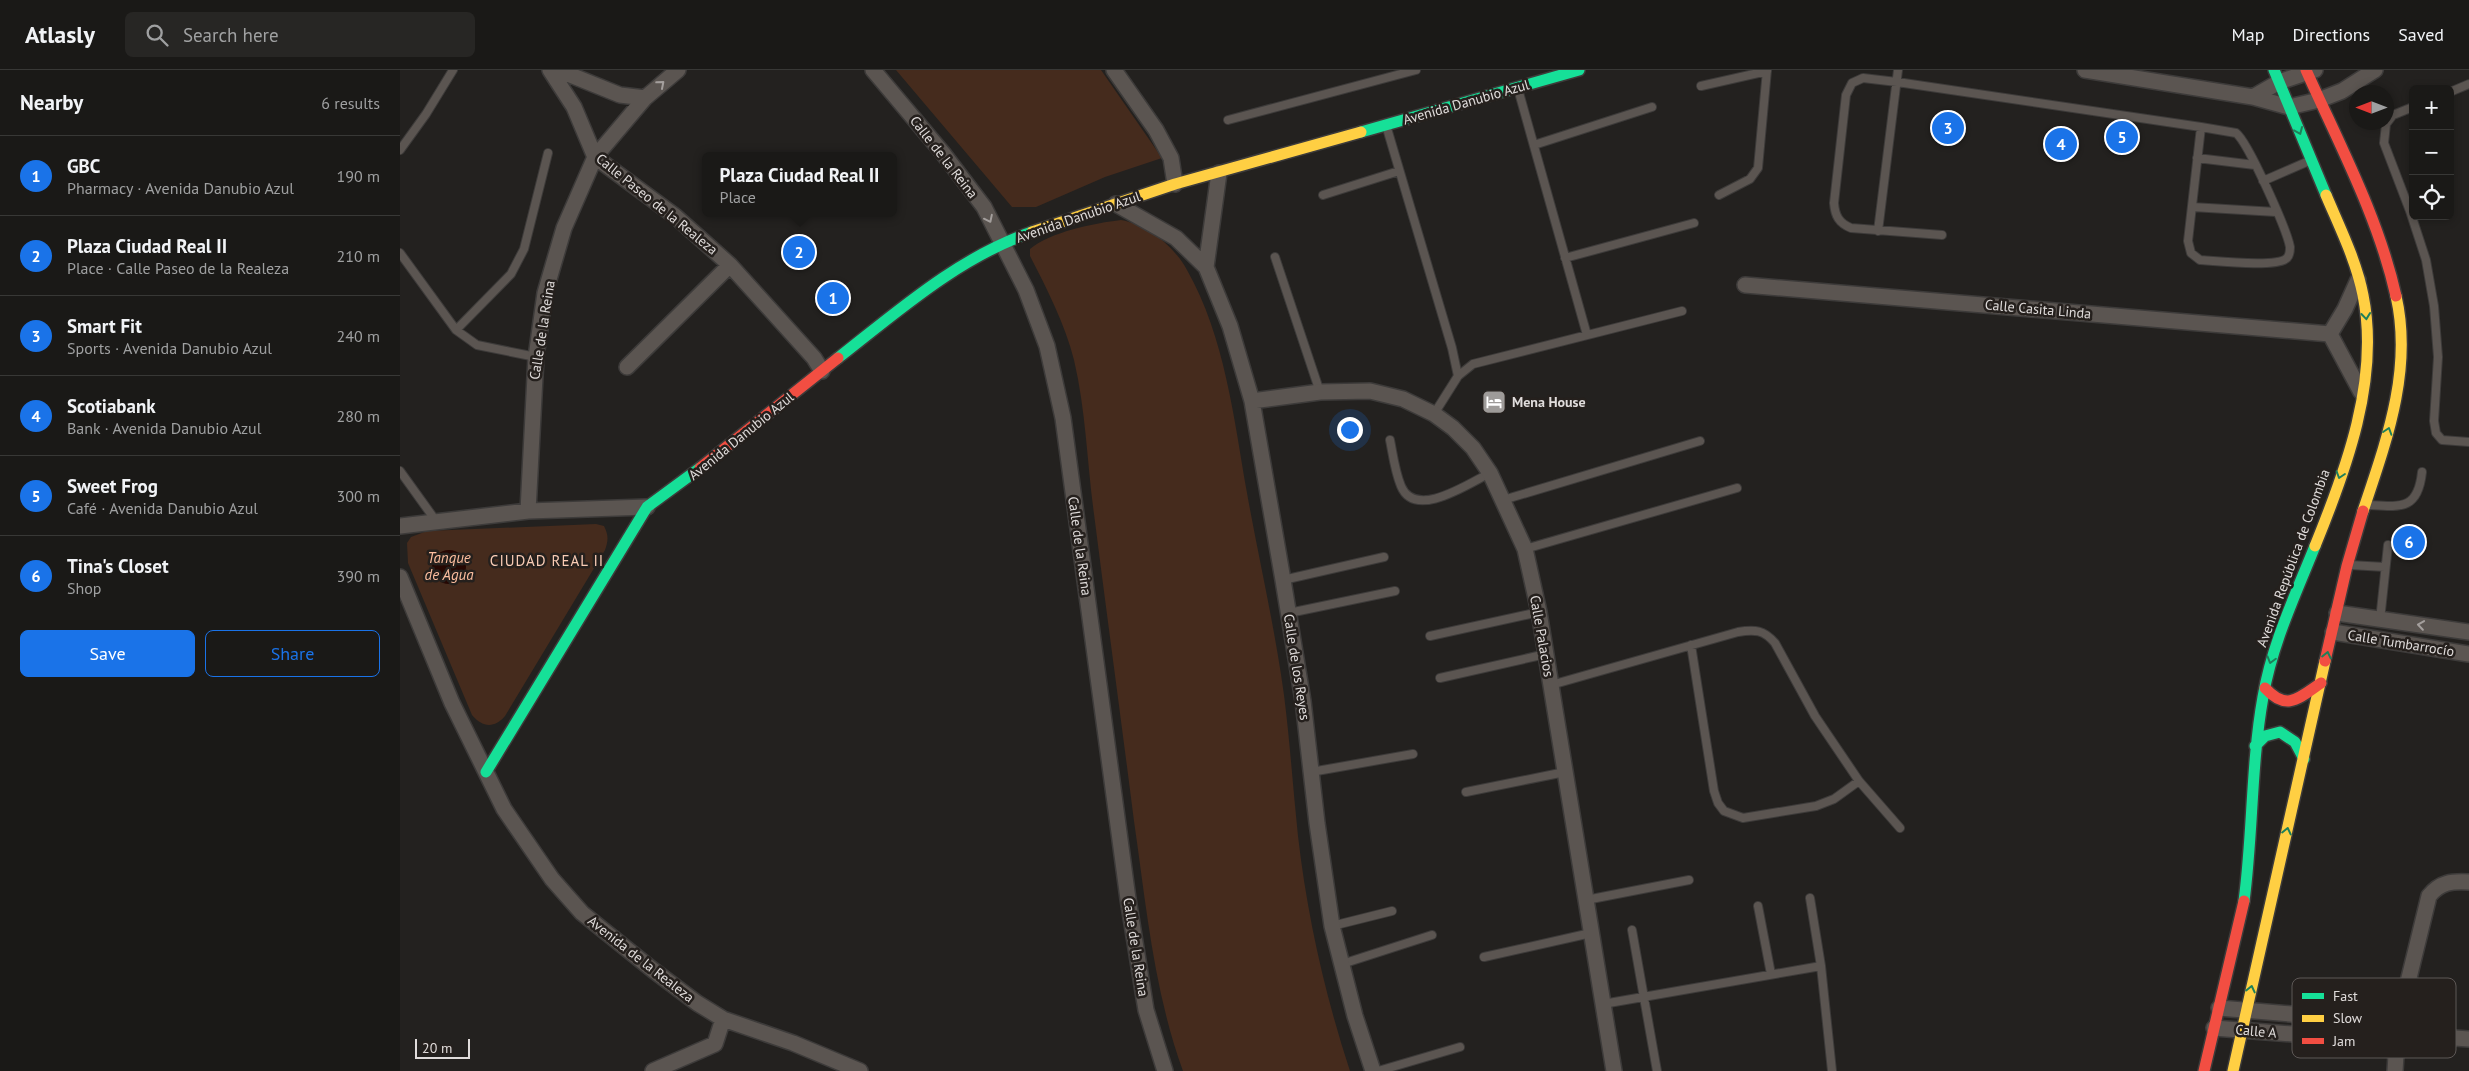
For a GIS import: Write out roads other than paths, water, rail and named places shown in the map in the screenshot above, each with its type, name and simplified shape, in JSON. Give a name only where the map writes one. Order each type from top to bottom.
[{"type":"main road","name":"Avenida Danubio Azul","points":[[486,772],[647,507],[684,481],[915,297],[1001,243],[1174,184],[1219,173],[1579,70]]},
{"type":"main road","points":[[2234,1071],[2246,1010],[2347,565],[2392,417],[2402,374],[2402,337],[2396,292],[2387,257],[2319,100],[2310,71]]},
{"type":"main road","name":"Avenida República de Colombia","points":[[2204,1071],[2247,877],[2255,746],[2265,688],[2282,626],[2318,538],[2363,396],[2366,378],[2367,328],[2360,276],[2277,76]]},
{"type":"main road","points":[[2265,688],[2272,696],[2286,703],[2293,701],[2321,683]]},
{"type":"main road","points":[[2255,746],[2265,735],[2281,732],[2289,736],[2298,745],[2304,759]]},
{"type":"street","name":"Calle Paseo de la Realeza","points":[[550,70],[574,107],[596,157],[676,216],[730,264],[814,358],[822,371]]},
{"type":"street","points":[[558,70],[620,95],[645,98]]},
{"type":"street","name":"Calle de la Reina","points":[[528,511],[536,357],[545,293],[564,228],[596,157],[645,98],[678,70]]},
{"type":"street","name":"Calle de la Reina","points":[[873,70],[942,152],[978,200],[1026,290],[1048,346],[1057,385],[1128,899],[1146,1010],[1164,1071]]},
{"type":"street","points":[[1114,70],[1156,130],[1171,158],[1174,184]]},
{"type":"street","points":[[2085,70],[2253,97],[2289,107],[2319,100],[2342,91],[2375,70]]},
{"type":"street","points":[[2253,97],[2277,76],[2310,71]]},
{"type":"street","points":[[1206,267],[1219,173]]},
{"type":"street","name":"Calle de los Reyes","points":[[1116,204],[1176,238],[1206,267],[1230,326],[1252,402],[1289,613],[1303,701],[1332,926],[1372,1071]]},
{"type":"street","points":[[627,367],[730,264]]},
{"type":"street","points":[[2360,276],[2345,309],[2330,334],[2363,396]]},
{"type":"street","name":"Calle Casita Linda","points":[[1745,285],[2330,334]]},
{"type":"street","name":"Calle Palacios","points":[[1252,402],[1320,392],[1370,391],[1403,399],[1434,414],[1453,428],[1473,448],[1490,473],[1525,549],[1546,654],[1614,1071]]},
{"type":"street","points":[[400,526],[528,511],[647,507]]},
{"type":"street","name":"Avenida de la Realeza","points":[[400,577],[452,703],[504,809],[525,843],[552,879],[582,912],[660,975],[698,1004],[722,1019],[793,1043],[860,1071]]},
{"type":"street","name":"Calle Tumbarrocío","points":[[2337,613],[2469,632]]},
{"type":"street","name":"Calle Tumbarrocío","points":[[2333,632],[2469,654]]},
{"type":"street","points":[[2409,978],[2428,896],[2441,885],[2449,882],[2469,882]]},
{"type":"street","name":"Calle A","points":[[2219,1008],[2292,1014]]},
{"type":"street","points":[[654,1071],[716,1044],[722,1019]]},
{"type":"street","name":"Calle A","points":[[2214,1028],[2292,1034]]},
{"type":"street","name":"Calle A","points":[[2456,1038],[2469,1039]]},
{"type":"street","points":[[2395,1058],[2395,1071]]},
{"type":"lane","points":[[400,150],[426,114],[452,70]]},
{"type":"lane","points":[[1228,120],[1416,70]]},
{"type":"lane","points":[[1701,86],[1767,70],[1758,168],[1750,179],[1719,195]]},
{"type":"lane","points":[[1878,231],[1898,70]]},
{"type":"lane","points":[[1942,235],[1851,228],[1843,225],[1835,212],[1834,203],[1846,95],[1852,83],[1863,78],[1897,82],[2201,127],[2236,133],[2243,141],[2263,181],[2290,245],[2290,253],[2286,258],[2272,263],[2200,260],[2191,253],[2188,247],[2201,127]]},
{"type":"lane","points":[[2454,90],[2469,84]]},
{"type":"lane","points":[[1518,87],[1587,335]]},
{"type":"lane","points":[[1534,145],[1652,107]]},
{"type":"lane","points":[[2409,109],[2393,115],[2386,124],[2384,143],[2426,260],[2434,306],[2438,357],[2434,421],[2436,433],[2442,440],[2469,442]]},
{"type":"lane","points":[[1386,125],[1452,348],[1458,376]]},
{"type":"lane","points":[[456,330],[511,274],[524,248],[548,153]]},
{"type":"lane","points":[[2197,158],[2255,165]]},
{"type":"lane","points":[[2263,181],[2312,160]]},
{"type":"lane","points":[[1323,196],[1399,171]]},
{"type":"lane","points":[[2192,207],[2276,212]]},
{"type":"lane","points":[[1565,258],[1694,224]]},
{"type":"lane","points":[[400,253],[456,330],[477,345],[536,357]]},
{"type":"lane","points":[[1275,257],[1320,392]]},
{"type":"lane","points":[[1434,414],[1458,376],[1473,364],[1682,311]]},
{"type":"lane","points":[[1390,440],[1401,485],[1406,495],[1416,501],[1428,501],[1440,497],[1490,473]]},
{"type":"lane","points":[[1503,500],[1700,441]]},
{"type":"lane","points":[[400,471],[436,521]]},
{"type":"lane","points":[[2364,504],[2392,506],[2410,502],[2417,496],[2422,472]]},
{"type":"lane","points":[[1525,549],[1737,488]]},
{"type":"lane","points":[[2380,620],[2388,544]]},
{"type":"lane","points":[[1283,580],[1384,557]]},
{"type":"lane","points":[[2347,565],[2385,567]]},
{"type":"lane","points":[[1289,613],[1395,591]]},
{"type":"lane","points":[[1430,636],[1538,612]]},
{"type":"lane","points":[[1551,685],[1750,630],[1768,635],[1815,716],[1859,781],[1900,828]]},
{"type":"lane","points":[[1691,645],[1714,791],[1718,803],[1724,811],[1743,818],[1816,806],[1834,799],[1859,781]]},
{"type":"lane","points":[[1440,678],[1546,654]]},
{"type":"lane","points":[[1311,772],[1413,754]]},
{"type":"lane","points":[[1466,792],[1565,772]]},
{"type":"lane","points":[[1586,900],[1689,880]]},
{"type":"lane","points":[[1810,898],[1821,966],[1832,1071]]},
{"type":"lane","points":[[1758,906],[1771,974]]},
{"type":"lane","points":[[1332,926],[1392,911]]},
{"type":"lane","points":[[1632,930],[1657,1071]]},
{"type":"lane","points":[[1484,957],[1591,933]]},
{"type":"lane","points":[[1342,964],[1432,935]]},
{"type":"lane","points":[[1603,1004],[1821,966]]},
{"type":"lane","points":[[1378,1071],[1460,1048]]},
{"type":"water","name":"Tanque de Agua","points":[[449,550],[461,555],[466,567],[461,579],[449,584],[437,579],[432,567],[437,555]]},
{"type":"place","name":"Smart Fit","points":[[1948,128]]},
{"type":"place","name":"Sweet Frog","points":[[2122,137]]},
{"type":"place","name":"Scotiabank","points":[[2061,144]]},
{"type":"place","name":"Plaza Ciudad Real II","points":[[799,252]]},
{"type":"place","name":"GBC","points":[[833,298]]},
{"type":"place","name":"Mena House","points":[[1494,402]]},
{"type":"place","name":"Tina's Closet","points":[[2409,542]]},
{"type":"district","name":"CIUDAD REAL II","points":[[547,561]]}]
